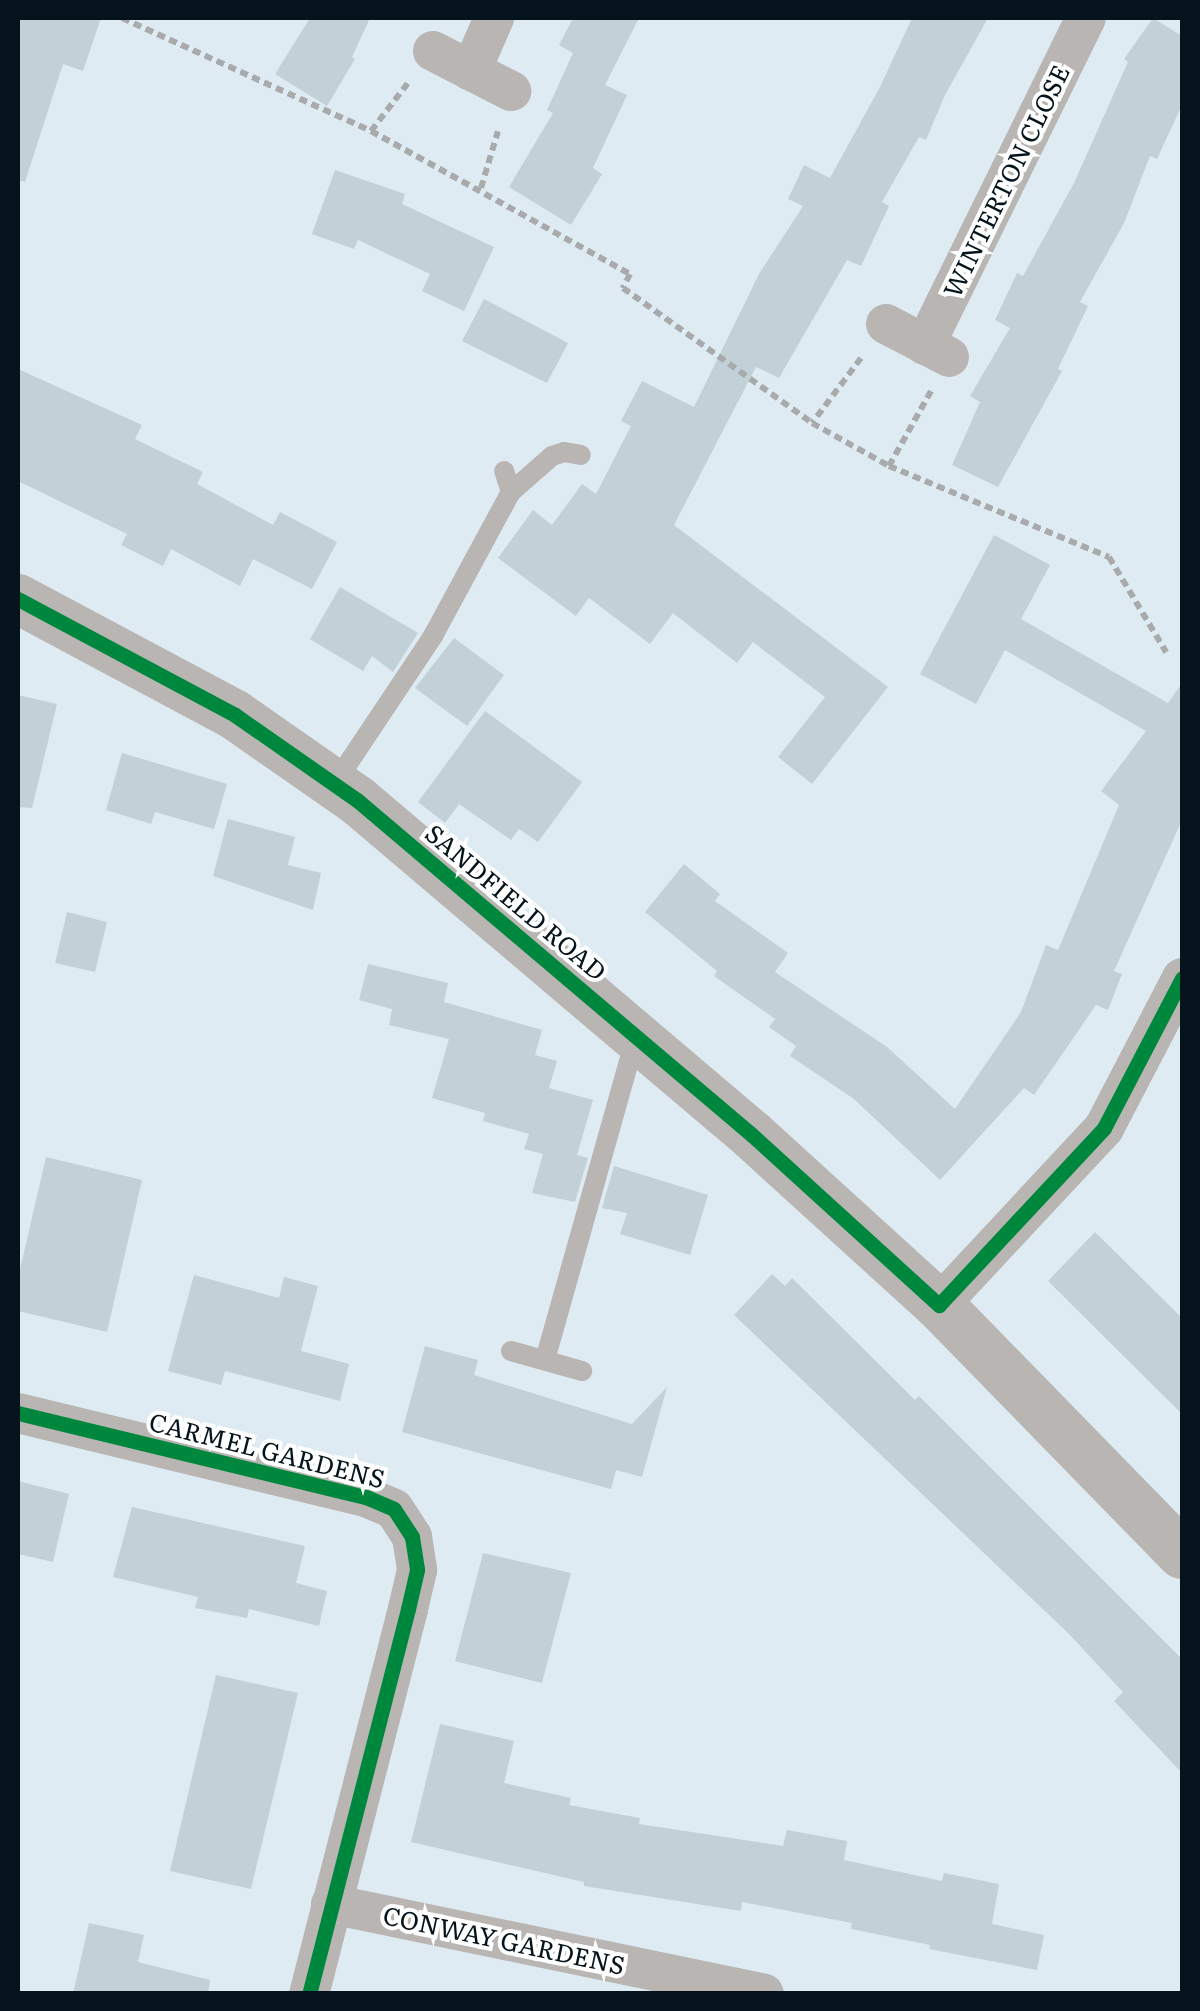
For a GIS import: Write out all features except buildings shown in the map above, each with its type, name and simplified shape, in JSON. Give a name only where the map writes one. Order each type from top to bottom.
[{"type":"street","points":[[471,71],[494,18]]},
{"type":"street","name":"WINTERTON CLOSE","points":[[937,351],[1086,18]]},
{"type":"street","points":[[433,51],[510,91]]},
{"type":"street","points":[[886,324],[937,351]]},
{"type":"street","name":"SANDFIELD ROAD","points":[[18,599],[236,715],[334,784],[636,1036],[939,1304],[1182,1554]]},
{"type":"street","points":[[939,1304],[1104,1128],[1182,978]]},
{"type":"street","name":"CARMEL GARDENS","points":[[18,1413],[366,1497],[394,1510],[412,1537],[417,1570],[309,1994]]},
{"type":"street","name":"CONWAY GARDENS","points":[[331,1904],[744,1992]]},
{"type":"lane","points":[[334,784],[433,636],[511,492],[552,456],[564,452],[581,455]]},
{"type":"lane","points":[[504,471],[511,492]]},
{"type":"lane","points":[[545,1360],[636,1036]]},
{"type":"lane","points":[[510,1351],[582,1371]]},
{"type":"path","points":[[122,18],[371,131],[481,188],[630,274],[623,288],[812,423],[889,466],[1109,558],[1166,652]]},
{"type":"path","points":[[371,131],[433,51]]},
{"type":"path","points":[[481,188],[510,91]]},
{"type":"path","points":[[812,423],[886,324]]},
{"type":"path","points":[[889,466],[937,351]]},
{"type":"cycle path","points":[[18,599],[235,715],[357,800],[752,1135],[939,1305],[1104,1128],[1182,978]]},
{"type":"cycle path","points":[[18,1413],[366,1497],[394,1509],[412,1537],[417,1570],[309,1994]]}]
